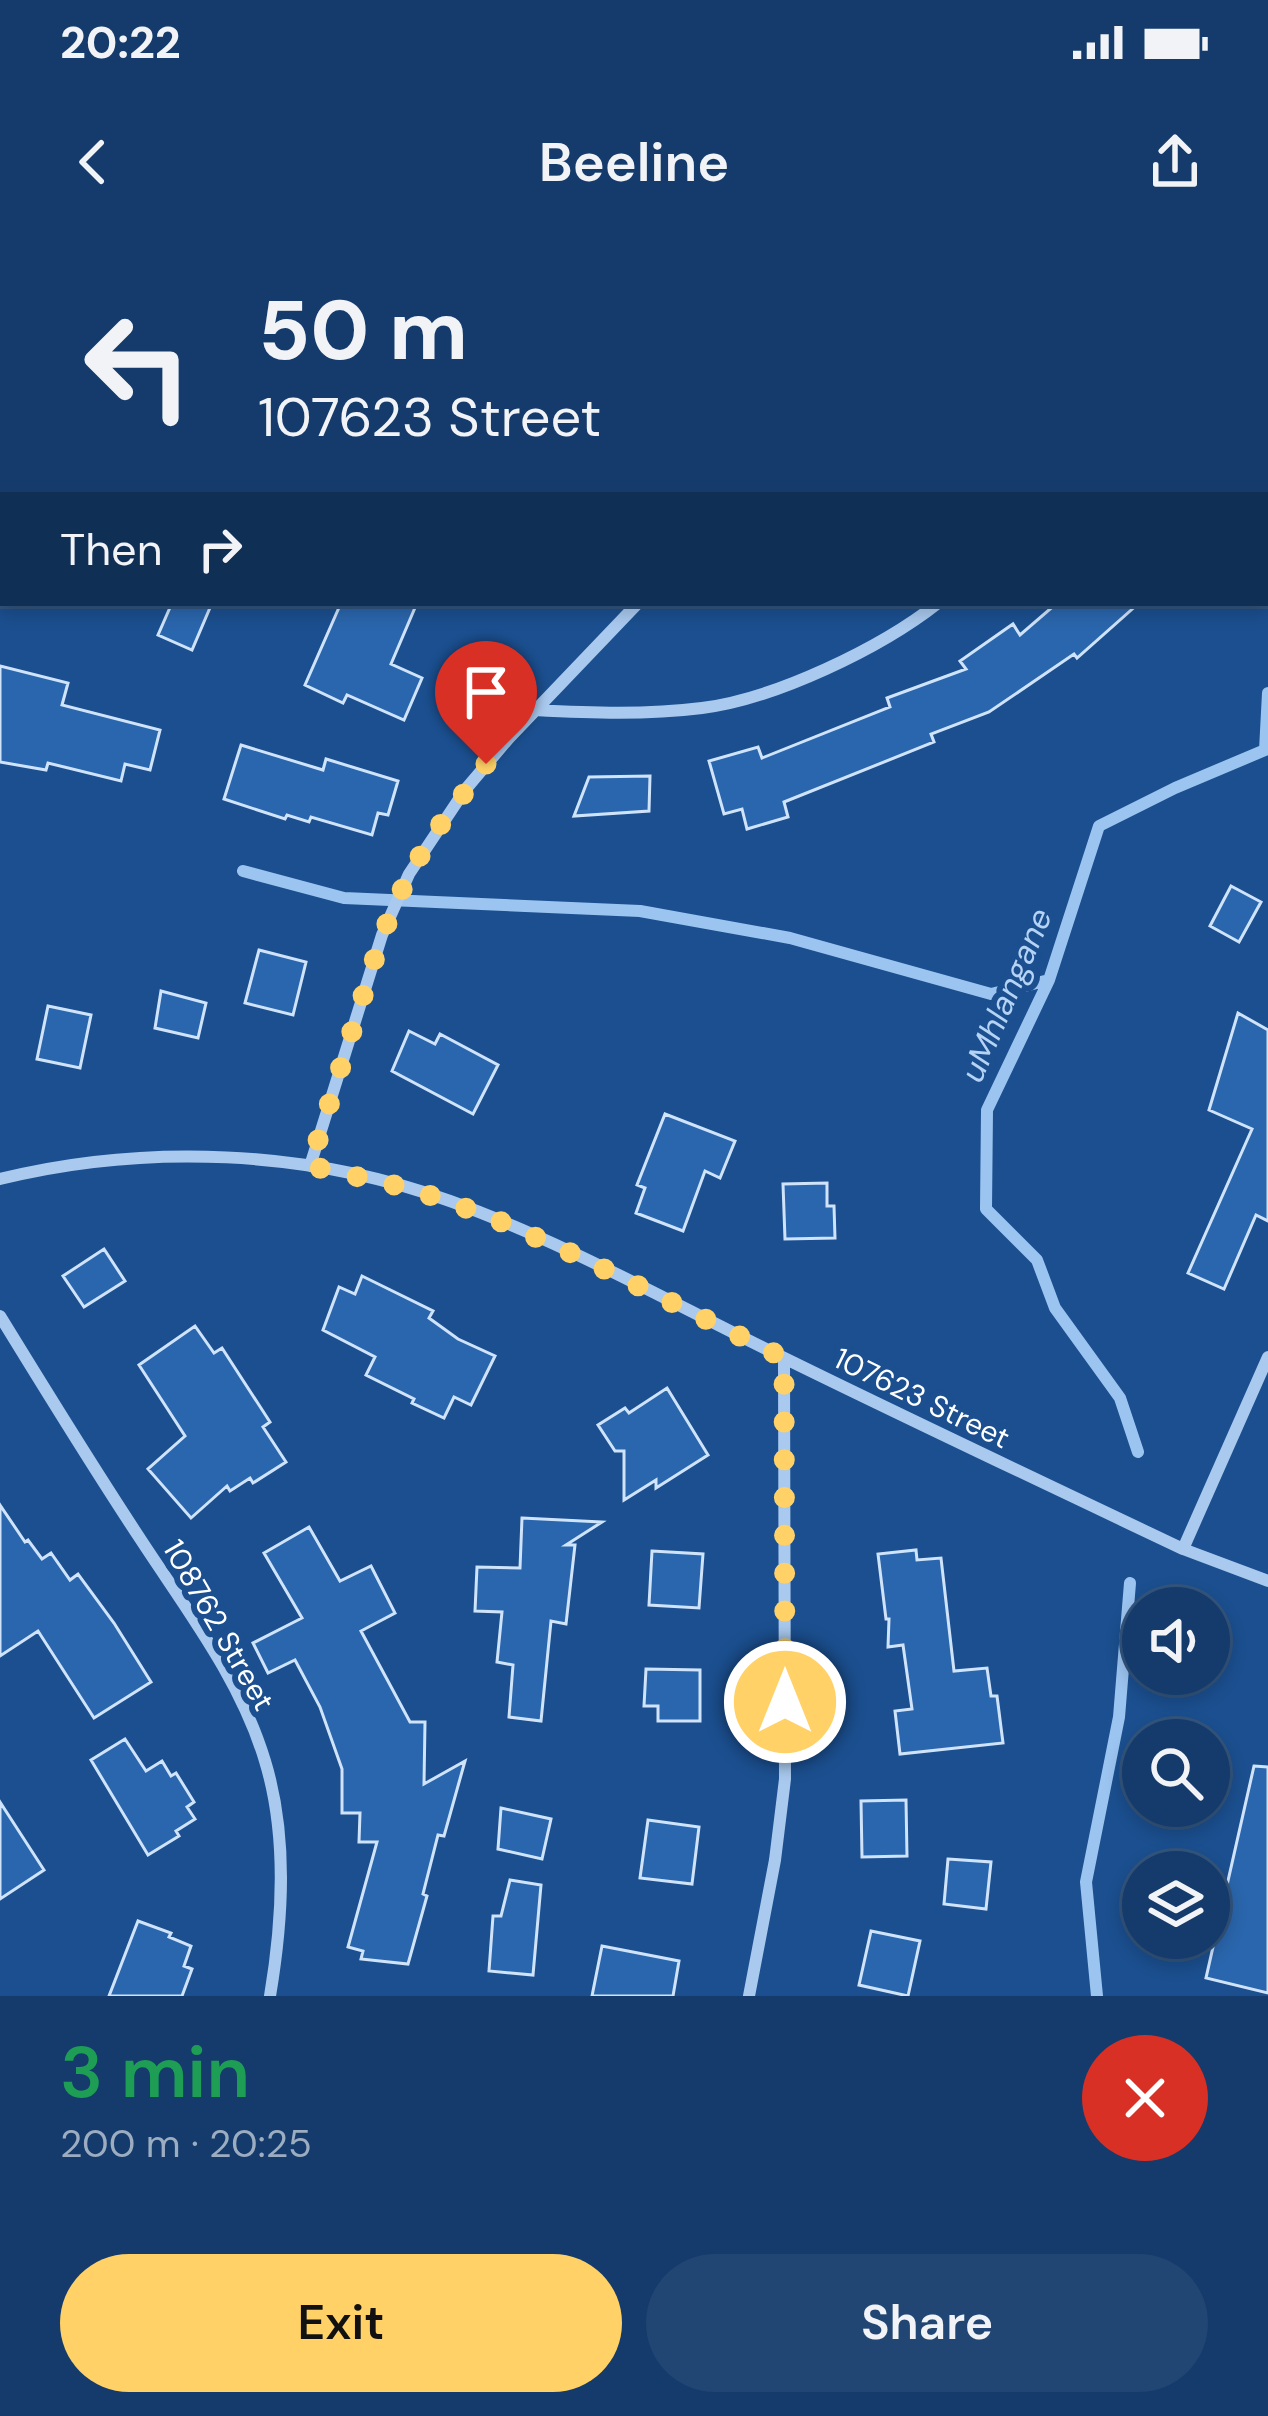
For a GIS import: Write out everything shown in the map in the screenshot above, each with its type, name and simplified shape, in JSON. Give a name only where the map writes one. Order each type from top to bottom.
[{"type":"street","points":[[310,1166],[382,935],[409,874],[465,790],[635,606]]},
{"type":"street","points":[[536,710],[636,714],[707,707],[759,694],[869,648],[933,606]]},
{"type":"street","name":"107623 Street","points":[[0,1179],[88,1161],[160,1157],[310,1166],[412,1189],[582,1258],[1183,1550],[1268,1581]]},
{"type":"street","name":"108762 Street","points":[[0,1316],[216,1655],[266,1761],[277,1814],[281,1873],[270,1996]]},
{"type":"street","points":[[1183,1550],[1268,1357]]},
{"type":"street","points":[[749,1996],[776,1860],[785,1779],[784,1358]]},
{"type":"building","points":[[171,606],[211,606],[192,650],[158,635]]},
{"type":"building","points":[[340,606],[416,606],[391,664],[422,678],[404,720],[347,695],[343,703],[305,685]]},
{"type":"building","points":[[1054,606],[1136,606],[1077,658],[1074,654],[989,712],[931,734],[934,742],[784,802],[788,817],[747,829],[742,809],[724,814],[709,761],[758,747],[762,758],[890,707],[887,698],[966,669],[960,661],[1013,624],[1020,635]]},
{"type":"building","points":[[0,666],[68,683],[62,705],[160,730],[150,770],[125,764],[121,781],[48,763],[46,770],[0,762]]},
{"type":"building","points":[[241,745],[323,770],[326,759],[398,781],[388,815],[378,813],[372,835],[311,817],[309,822],[287,815],[285,819],[224,799]]},
{"type":"building","points":[[650,776],[649,811],[574,816],[589,777]]},
{"type":"building","points":[[1231,886],[1261,902],[1239,942],[1210,926]]},
{"type":"building","points":[[259,950],[306,962],[293,1015],[245,1003]]},
{"type":"building","points":[[161,991],[206,1003],[198,1038],[155,1028]]},
{"type":"building","points":[[48,1006],[91,1015],[80,1068],[37,1059]]},
{"type":"building","points":[[1238,1013],[1268,1030],[1268,1221],[1256,1215],[1224,1289],[1188,1273],[1252,1129],[1209,1110]]},
{"type":"building","points":[[409,1031],[435,1044],[440,1034],[498,1065],[473,1114],[392,1071]]},
{"type":"building","points":[[665,1114],[735,1141],[720,1178],[705,1171],[683,1231],[636,1213],[645,1188],[637,1185]]},
{"type":"building","points":[[827,1183],[827,1206],[834,1206],[835,1238],[785,1239],[783,1184]]},
{"type":"building","points":[[104,1249],[125,1281],[84,1307],[63,1276]]},
{"type":"building","points":[[362,1276],[433,1311],[429,1318],[458,1339],[495,1356],[471,1405],[454,1397],[444,1418],[412,1403],[414,1399],[366,1375],[375,1357],[323,1330],[339,1287],[355,1294]]},
{"type":"building","points":[[195,1326],[214,1353],[222,1348],[270,1422],[263,1427],[286,1462],[253,1483],[250,1478],[230,1491],[227,1486],[191,1518],[148,1469],[185,1436],[139,1365]]},
{"type":"building","points":[[667,1388],[708,1455],[656,1488],[656,1480],[624,1500],[624,1451],[615,1451],[598,1425],[625,1408],[629,1413]]},
{"type":"building","points":[[0,1505],[42,1559],[51,1553],[70,1580],[78,1574],[151,1682],[94,1718],[38,1631],[0,1656]]},
{"type":"building","points":[[522,1518],[602,1522],[566,1545],[575,1545],[566,1624],[551,1621],[541,1721],[509,1717],[513,1665],[497,1662],[502,1612],[475,1611],[477,1567],[520,1568]]},
{"type":"building","points":[[309,1527],[340,1581],[371,1566],[395,1613],[361,1631],[410,1722],[425,1722],[424,1784],[465,1761],[444,1836],[438,1835],[408,1964],[361,1959],[363,1951],[348,1947],[377,1842],[359,1842],[360,1813],[342,1813],[342,1769],[320,1707],[295,1660],[268,1673],[253,1643],[302,1618],[264,1553]]},
{"type":"building","points":[[916,1550],[917,1560],[941,1558],[954,1671],[987,1668],[991,1696],[997,1696],[1003,1743],[900,1754],[895,1711],[912,1709],[903,1645],[888,1647],[889,1619],[878,1554]]},
{"type":"building","points":[[652,1551],[703,1554],[699,1608],[649,1605]]},
{"type":"building","points":[[646,1669],[700,1670],[700,1721],[658,1721],[658,1706],[644,1706]]},
{"type":"building","points":[[125,1739],[146,1771],[162,1761],[171,1776],[176,1773],[194,1802],[187,1807],[195,1819],[176,1831],[179,1836],[148,1855],[91,1760]]},
{"type":"building","points":[[1254,1766],[1268,1767],[1268,1993],[1206,1978],[1210,1959],[1230,1959],[1230,1872]]},
{"type":"building","points":[[906,1800],[907,1856],[862,1857],[861,1801]]},
{"type":"building","points":[[0,1802],[44,1870],[0,1899]]},
{"type":"building","points":[[501,1808],[551,1819],[542,1859],[498,1849]]},
{"type":"building","points":[[648,1820],[699,1827],[692,1884],[640,1878]]},
{"type":"building","points":[[948,1859],[991,1862],[986,1909],[944,1904]]},
{"type":"building","points":[[510,1880],[541,1885],[533,1975],[489,1971],[493,1916],[501,1916]]},
{"type":"building","points":[[138,1921],[191,1946],[184,1966],[192,1969],[182,1996],[109,1996]]},
{"type":"building","points":[[871,1931],[920,1941],[908,1996],[859,1985]]},
{"type":"building","points":[[602,1946],[679,1961],[673,1996],[592,1996]]},
{"type":"waterway","name":"uMhlangane","points":[[1138,1452],[1120,1398],[1055,1308],[1037,1260],[986,1209],[987,1110],[1049,980],[1099,826],[1265,750],[1268,693]]},
{"type":"waterway","points":[[243,871],[344,898],[640,911],[790,938],[991,994],[1049,980]]},
{"type":"waterway","name":"uMhlangane","points":[[1097,1996],[1086,1882],[1119,1717],[1130,1583]]},
{"type":"route","points":[[486,764],[409,874],[382,935],[310,1166],[412,1189],[488,1216],[784,1358],[785,1702]]}]
